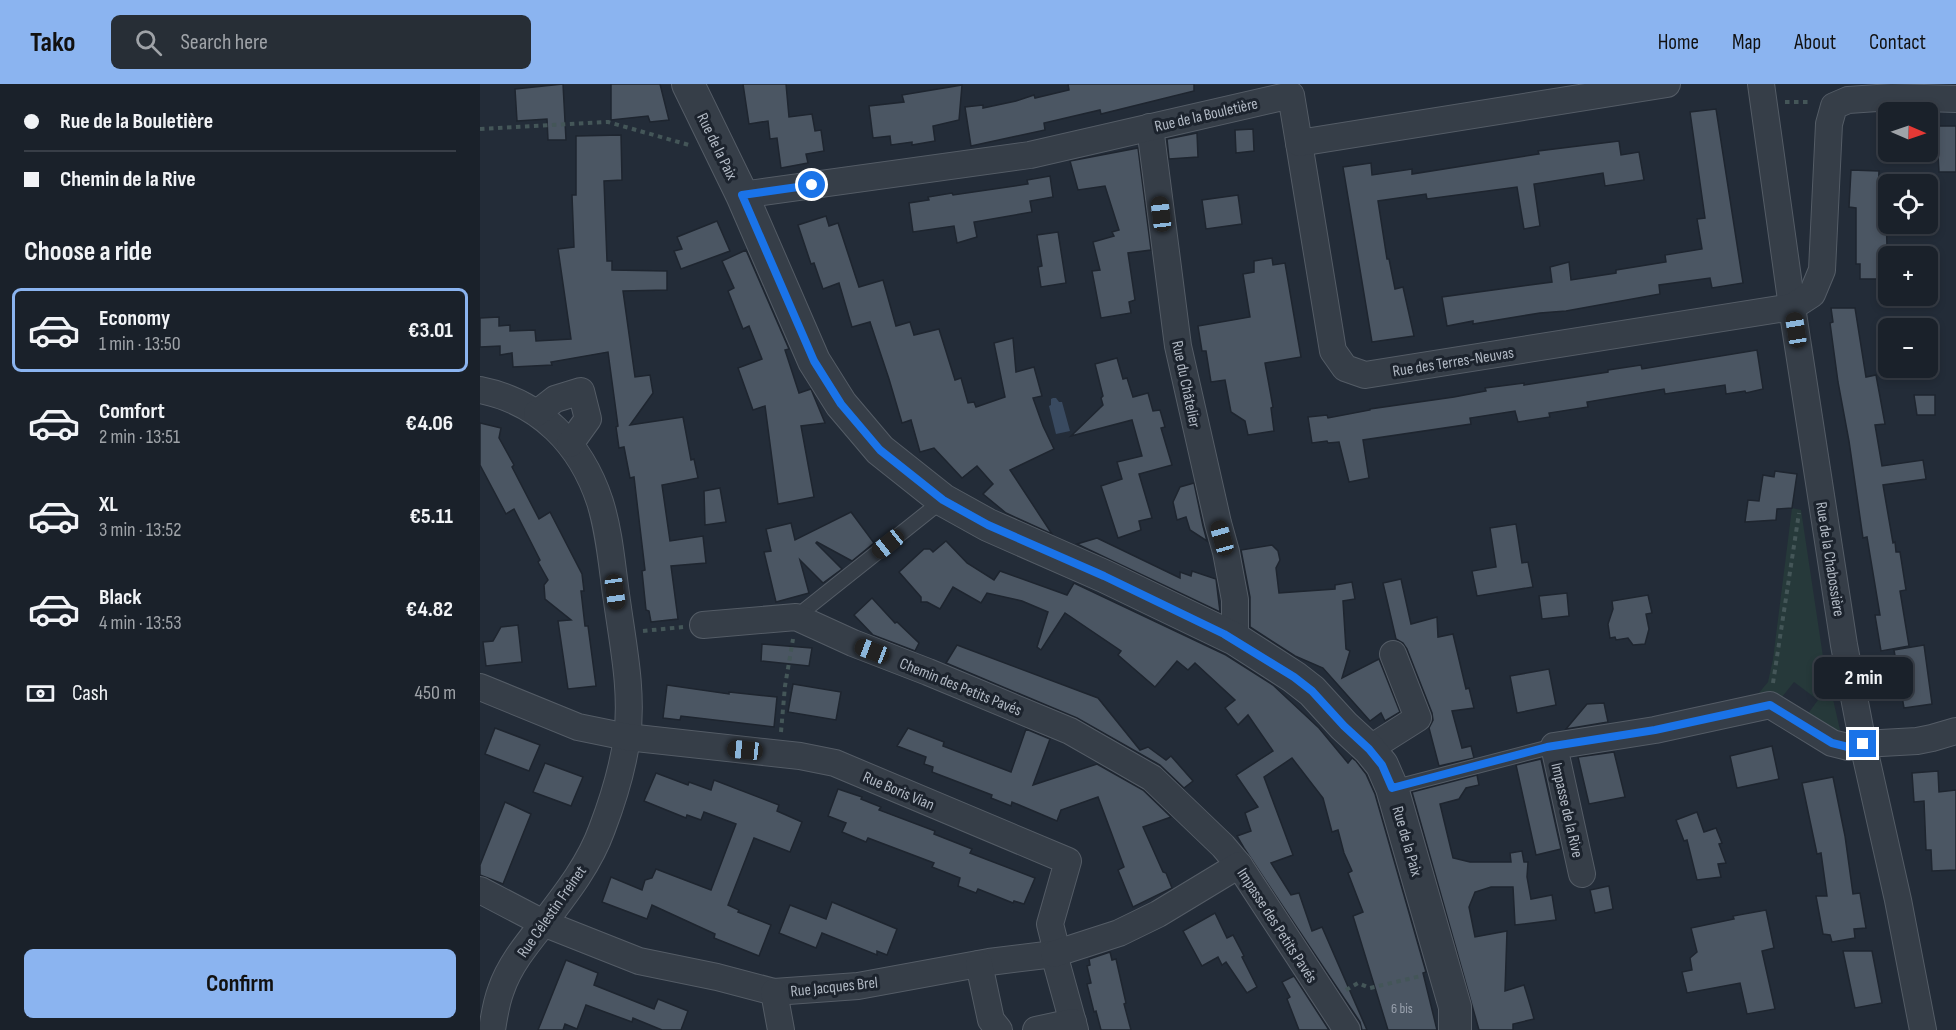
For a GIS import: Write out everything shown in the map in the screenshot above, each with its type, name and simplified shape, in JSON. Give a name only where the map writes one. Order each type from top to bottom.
[{"type":"street","name":"Rue de la Paix","points":[[688,84],[742,195],[814,361],[841,404],[880,450],[943,500],[988,525],[1104,576],[1235,639],[1303,684],[1369,749],[1382,765],[1392,788],[1445,970],[1455,1007],[1455,1030]]},
{"type":"street","points":[[1299,143],[1667,84]]},
{"type":"street","name":"Rue de la Bouletière","points":[[742,195],[1030,155],[1150,127],[1290,90],[1299,143]]},
{"type":"street","name":"Rue de la Chabossière","points":[[1763,94],[1792,307],[1844,645],[1923,1030]]},
{"type":"street","points":[[1792,307],[1812,294],[1822,270],[1829,124],[1834,106],[1848,100],[1881,98],[1956,99]]},
{"type":"street","name":"Rue du Châtelier","points":[[1150,127],[1178,346],[1226,552],[1235,600],[1235,639]]},
{"type":"street","name":"Rue des Terres-Neuvas","points":[[1299,143],[1333,351],[1345,368],[1365,375],[1792,307]]},
{"type":"street","name":"Rue Célestin Freinet","points":[[480,390],[509,398],[537,413],[570,444],[589,477],[600,503],[607,532],[628,695],[627,736],[613,798],[602,831],[574,883],[508,974],[501,989],[492,1030]]},
{"type":"street","points":[[537,413],[555,399],[581,391],[588,419],[570,444]]},
{"type":"street","name":"Chemin des Petits Pavés","points":[[703,625],[796,617],[852,643],[1070,731],[1152,778],[1203,826]]},
{"type":"street","points":[[1369,749],[1418,718],[1393,654]]},
{"type":"street","name":"Rue Boris Vian","points":[[480,687],[579,727],[627,736],[835,762],[1068,861],[1050,924],[1056,953]]},
{"type":"street","points":[[1554,746],[1655,730],[1770,705],[1832,743],[1848,747],[1917,741],[1956,731]]},
{"type":"street","name":"Impasse de la Rive","points":[[1554,746],[1582,874]]},
{"type":"street","name":"Impasse des Petits Pavés","points":[[1203,826],[1239,865],[1347,1030]]},
{"type":"street","name":"Rue Jacques Brel","points":[[480,890],[543,923],[639,961],[717,976],[774,992],[858,986],[979,964],[1056,953],[1119,933],[1158,915],[1239,865]]},
{"type":"street","points":[[1036,1030],[1074,1026],[1056,953]]},
{"type":"street","points":[[979,964],[991,1020],[999,1030]]},
{"type":"street","points":[[774,992],[781,1030]]},
{"type":"lane","points":[[796,617],[943,500]]},
{"type":"lane","points":[[1392,788],[1554,746]]},
{"type":"path","points":[[1763,94],[1823,101],[1834,106]]},
{"type":"path","points":[[480,129],[608,122],[695,147],[718,146]]},
{"type":"path","points":[[1770,705],[1802,491],[1819,479]]},
{"type":"path","points":[[780,754],[785,686],[796,617]]},
{"type":"path","points":[[621,632],[703,625]]},
{"type":"path","points":[[1327,1001],[1358,983],[1370,988],[1445,970]]},
{"type":"shaded area","points":[[1792,508],[1801,510],[1828,690],[1832,695],[1840,730],[1831,732],[1807,715],[1818,700],[1794,682],[1782,697],[1758,694],[1768,682],[1773,659]]},
{"type":"water","points":[[1053,398],[1062,402],[1070,431],[1056,434],[1049,406]]},
{"type":"building","points":[[563,84],[566,140],[548,140],[547,119],[517,121],[515,89]]},
{"type":"building","points":[[611,84],[660,84],[669,120],[650,122],[648,116],[611,120]]},
{"type":"building","points":[[743,84],[786,84],[789,117],[812,114],[815,131],[821,130],[824,151],[806,154],[808,163],[781,168],[777,138],[770,139],[768,121],[749,124]]},
{"type":"building","points":[[1068,84],[1194,84],[1194,91],[1101,114],[1100,110],[1044,123],[1045,130],[971,146],[965,107],[983,105],[983,108],[1034,95],[1035,98],[1069,90]]},
{"type":"building","points":[[962,85],[959,120],[933,126],[935,141],[912,145],[912,142],[891,145],[890,136],[873,138],[869,106],[904,102],[902,95]]},
{"type":"building","points":[[1716,109],[1743,283],[1712,288],[1710,278],[1659,285],[1660,294],[1566,311],[1447,326],[1442,297],[1552,282],[1550,267],[1569,262],[1571,280],[1666,262],[1665,255],[1702,249],[1697,219],[1705,218],[1690,112]]},
{"type":"building","points":[[1938,126],[1956,126],[1956,172],[1939,172]]},
{"type":"building","points":[[1253,129],[1254,151],[1236,153],[1235,130]]},
{"type":"building","points":[[1197,133],[1198,157],[1169,159],[1167,139]]},
{"type":"building","points":[[621,135],[622,180],[604,181],[607,261],[612,261],[612,270],[667,271],[667,290],[623,291],[635,377],[650,375],[653,393],[630,425],[683,417],[691,460],[694,459],[698,478],[662,485],[670,541],[703,536],[706,563],[671,566],[678,619],[651,622],[649,611],[646,610],[642,571],[645,570],[634,477],[630,478],[624,447],[619,448],[608,352],[551,362],[552,365],[513,367],[512,353],[500,355],[500,346],[480,347],[480,318],[499,317],[499,326],[510,325],[510,331],[535,330],[536,341],[571,339],[558,249],[574,247],[572,195],[576,195],[576,136]]},
{"type":"building","points":[[1619,141],[1621,155],[1639,152],[1644,180],[1605,186],[1603,173],[1534,184],[1540,226],[1524,229],[1517,187],[1427,199],[1426,194],[1378,201],[1387,259],[1389,259],[1395,289],[1403,287],[1414,336],[1372,342],[1343,167],[1371,163],[1372,175],[1412,169],[1412,174],[1539,154],[1538,151]]},
{"type":"building","points":[[1138,148],[1151,250],[1128,253],[1135,300],[1129,302],[1131,313],[1101,318],[1092,271],[1100,270],[1093,242],[1114,236],[1112,232],[1119,230],[1105,186],[1078,190],[1070,161]]},
{"type":"building","points":[[1851,170],[1879,171],[1878,234],[1887,234],[1887,246],[1878,246],[1878,279],[1860,279],[1860,264],[1856,264],[1856,208],[1849,207]]},
{"type":"building","points":[[1050,176],[1053,197],[1030,201],[1032,212],[974,222],[977,237],[957,243],[954,226],[913,232],[909,203],[952,193],[953,195],[1028,184],[1027,180]]},
{"type":"building","points":[[1238,195],[1242,224],[1206,229],[1202,200]]},
{"type":"building","points":[[826,216],[829,226],[838,223],[859,287],[883,280],[896,326],[910,322],[914,335],[939,329],[955,380],[961,378],[968,403],[974,402],[976,407],[1005,397],[994,343],[1013,338],[1016,372],[1034,367],[1042,396],[1033,398],[1054,449],[1010,470],[1052,534],[1006,513],[983,494],[993,484],[977,466],[962,478],[934,448],[920,452],[911,420],[902,423],[870,322],[852,327],[839,283],[823,289],[814,263],[811,264],[798,225]]},
{"type":"building","points":[[717,221],[730,251],[681,269],[674,251],[682,249],[677,237]]},
{"type":"building","points":[[1058,232],[1066,283],[1041,287],[1038,267],[1042,266],[1037,235]]},
{"type":"building","points":[[746,250],[789,349],[785,350],[799,393],[811,389],[825,423],[801,426],[814,497],[778,504],[765,406],[753,410],[738,368],[762,359],[749,326],[743,329],[728,291],[734,288],[722,261]]},
{"type":"building","points":[[1272,258],[1273,265],[1285,263],[1301,357],[1265,363],[1273,407],[1271,408],[1274,431],[1248,435],[1245,421],[1231,412],[1225,380],[1211,382],[1206,351],[1202,351],[1198,326],[1250,317],[1243,274],[1254,272],[1254,261]]},
{"type":"building","points":[[1831,308],[1855,308],[1866,377],[1876,375],[1885,424],[1875,425],[1882,466],[1923,460],[1926,479],[1883,485],[1893,543],[1895,542],[1896,552],[1900,552],[1906,590],[1900,591],[1909,646],[1881,651],[1875,615],[1880,615],[1867,537],[1863,538],[1838,382],[1830,323],[1833,322]]},
{"type":"building","points":[[1757,350],[1763,389],[1726,394],[1725,385],[1665,394],[1664,389],[1587,402],[1588,407],[1549,413],[1550,417],[1518,422],[1515,411],[1470,418],[1471,424],[1363,440],[1369,478],[1349,482],[1339,442],[1312,443],[1308,417],[1327,415],[1328,418],[1486,391],[1485,388],[1524,383],[1524,385],[1641,365],[1642,369]]},
{"type":"building","points":[[1117,358],[1123,379],[1127,378],[1133,397],[1148,393],[1153,411],[1160,410],[1165,427],[1161,428],[1172,465],[1139,474],[1152,518],[1139,521],[1141,530],[1118,538],[1101,486],[1122,479],[1117,462],[1142,456],[1132,420],[1071,436],[1103,405],[1095,364]]},
{"type":"building","points":[[1914,395],[1935,395],[1935,415],[1917,415]]},
{"type":"building","points":[[480,423],[501,428],[499,438],[539,519],[550,512],[582,574],[584,591],[581,591],[585,626],[588,626],[596,686],[568,689],[558,621],[571,620],[545,599],[544,585],[548,580],[538,562],[540,560],[514,509],[506,514],[480,465]]},
{"type":"building","points":[[1775,471],[1797,474],[1792,508],[1777,509],[1776,520],[1745,522],[1748,500],[1759,501],[1763,475],[1774,477]]},
{"type":"building","points":[[1194,483],[1207,541],[1190,530],[1186,517],[1177,520],[1173,502],[1180,487]]},
{"type":"building","points":[[720,488],[726,522],[705,525],[704,491]]},
{"type":"building","points":[[851,512],[874,543],[852,561],[817,542],[842,569],[823,583],[800,560],[809,593],[776,602],[764,552],[771,551],[766,529],[791,523],[795,540]]},
{"type":"building","points":[[1516,524],[1522,563],[1528,562],[1533,587],[1477,596],[1472,571],[1496,567],[1490,528]]},
{"type":"building","points":[[1097,538],[1180,578],[1180,572],[1191,576],[1192,571],[1216,579],[1220,612],[1077,544]]},
{"type":"building","points":[[946,541],[967,563],[994,580],[1000,571],[1067,595],[1074,583],[1226,655],[1273,685],[1319,728],[1348,763],[1352,758],[1356,761],[1366,774],[1375,794],[1426,972],[1423,973],[1437,1030],[1388,1030],[1353,916],[1363,912],[1348,873],[1352,871],[1338,830],[1332,832],[1323,798],[1292,758],[1264,777],[1293,855],[1271,863],[1291,895],[1299,893],[1312,931],[1322,927],[1367,1030],[1362,1030],[1360,1022],[1244,848],[1237,836],[1251,831],[1245,813],[1258,807],[1236,775],[1273,751],[1248,715],[1238,725],[1225,708],[1235,700],[1195,663],[1188,670],[1177,661],[1155,687],[1118,655],[1121,651],[1065,613],[1041,650],[1037,647],[1048,612],[1022,601],[987,593],[981,603],[953,587],[940,609],[927,602],[921,602],[921,597],[899,572],[924,549],[930,549],[933,552]]},
{"type":"building","points":[[1272,545],[1278,551],[1280,560],[1276,568],[1279,593],[1335,589],[1335,585],[1352,582],[1355,599],[1343,601],[1346,649],[1350,651],[1342,678],[1379,659],[1400,712],[1385,721],[1381,713],[1370,721],[1323,668],[1295,656],[1250,627],[1250,597],[1241,550]]},
{"type":"building","points":[[1401,579],[1411,624],[1437,617],[1438,637],[1453,634],[1466,689],[1469,688],[1474,708],[1452,711],[1462,748],[1471,746],[1474,758],[1439,766],[1429,728],[1433,720],[1432,713],[1407,649],[1396,639],[1383,583]]},
{"type":"building","points":[[1567,593],[1569,616],[1542,619],[1539,596]]},
{"type":"building","points":[[1648,595],[1652,613],[1646,614],[1649,629],[1645,644],[1633,645],[1628,638],[1616,640],[1615,637],[1610,638],[1608,624],[1613,609],[1612,601]]},
{"type":"building","points":[[872,598],[895,623],[897,622],[919,643],[915,651],[873,635],[854,615]]},
{"type":"building","points":[[518,625],[522,662],[486,666],[483,642],[493,641],[501,627]]},
{"type":"building","points":[[762,644],[812,648],[809,666],[761,661]]},
{"type":"building","points":[[957,645],[1098,698],[1140,750],[1148,747],[1166,760],[1171,756],[1193,781],[1184,788],[1160,765],[1077,718],[946,663]]},
{"type":"building","points":[[1924,645],[1932,704],[1904,708],[1894,650]]},
{"type":"building","points":[[1549,669],[1556,705],[1517,713],[1510,676]]},
{"type":"building","points":[[793,684],[841,692],[836,720],[788,712]]},
{"type":"building","points":[[667,685],[729,694],[729,692],[777,697],[774,727],[681,716],[680,720],[663,718]]},
{"type":"building","points":[[1604,703],[1608,722],[1566,729],[1587,704]]},
{"type":"building","points":[[495,728],[540,745],[529,771],[485,754]]},
{"type":"building","points":[[908,728],[944,742],[943,746],[1011,772],[1026,729],[1050,739],[1033,785],[1097,764],[1143,790],[1171,817],[1143,827],[1172,888],[1133,907],[1118,870],[1124,867],[1098,797],[1061,810],[1057,821],[1012,802],[1011,806],[991,798],[992,795],[932,772],[933,767],[924,764],[926,757],[897,746]]},
{"type":"building","points":[[1772,746],[1779,779],[1737,788],[1730,756]]},
{"type":"building","points":[[1614,752],[1625,797],[1589,804],[1578,757]]},
{"type":"building","points":[[1541,759],[1561,849],[1536,855],[1516,765]]},
{"type":"building","points":[[545,763],[583,777],[571,806],[533,792]]},
{"type":"building","points":[[1938,771],[1939,792],[1956,790],[1956,870],[1932,871],[1931,850],[1926,850],[1924,801],[1914,802],[1912,773]]},
{"type":"building","points":[[656,773],[688,785],[689,782],[711,790],[714,780],[779,805],[777,811],[802,822],[790,852],[754,838],[728,905],[739,910],[738,912],[771,925],[759,956],[714,938],[715,934],[652,905],[647,919],[602,902],[611,877],[642,890],[645,880],[652,878],[656,869],[711,890],[736,824],[704,812],[701,820],[687,815],[686,818],[644,801]]},
{"type":"building","points":[[1477,775],[1479,785],[1466,788],[1459,799],[1440,804],[1453,858],[1470,862],[1511,862],[1510,853],[1522,851],[1524,862],[1528,862],[1527,877],[1531,899],[1552,895],[1556,920],[1515,925],[1513,887],[1491,887],[1475,892],[1469,907],[1475,937],[1507,931],[1505,991],[1524,985],[1534,1019],[1513,1024],[1513,1030],[1479,1030],[1412,792]]},
{"type":"building","points":[[1833,777],[1845,836],[1853,894],[1860,893],[1866,928],[1854,929],[1855,938],[1832,942],[1830,935],[1823,934],[1816,896],[1827,896],[1821,853],[1817,854],[1802,783]]},
{"type":"building","points":[[838,789],[862,797],[861,799],[881,807],[879,810],[935,831],[934,834],[972,849],[970,853],[1035,878],[1024,904],[1014,901],[1013,903],[978,889],[976,893],[958,886],[960,878],[932,867],[934,863],[868,838],[866,842],[842,832],[846,823],[828,816]]},
{"type":"building","points":[[505,802],[531,814],[503,884],[480,875],[480,865]]},
{"type":"building","points":[[1697,812],[1704,832],[1716,828],[1722,843],[1719,844],[1726,863],[1718,864],[1721,877],[1697,880],[1687,840],[1684,841],[1676,820]]},
{"type":"building","points":[[1609,886],[1613,909],[1595,913],[1590,890]]},
{"type":"building","points":[[832,902],[897,929],[887,955],[877,951],[877,955],[822,933],[816,948],[779,933],[790,905],[826,919]]},
{"type":"building","points":[[1766,910],[1774,948],[1762,951],[1775,1009],[1747,1014],[1740,983],[1687,993],[1682,972],[1692,970],[1690,958],[1697,952],[1691,928],[1734,919],[1733,916]]},
{"type":"building","points":[[1215,913],[1227,938],[1233,935],[1257,987],[1247,993],[1226,962],[1222,965],[1218,957],[1202,966],[1183,931]]},
{"type":"building","points":[[1843,951],[1872,951],[1882,1003],[1855,1008]]},
{"type":"building","points":[[1110,952],[1112,960],[1116,959],[1131,1030],[1101,1030],[1096,1011],[1094,1012],[1087,984],[1091,983],[1087,966],[1090,965],[1089,959]]},
{"type":"building","points":[[566,960],[598,973],[594,985],[654,1009],[658,999],[688,1011],[681,1030],[662,1030],[633,1018],[632,1022],[586,1005],[577,1029],[565,1024],[563,1030],[538,1030]]},
{"type":"building","points":[[1294,976],[1329,1030],[1299,1030],[1287,999],[1290,997],[1282,982]]},
{"type":"route","points":[[812,185],[742,195],[814,361],[841,404],[880,450],[943,500],[988,525],[1104,576],[1235,639],[1294,677],[1312,691],[1369,749],[1382,765],[1392,788],[1547,747],[1655,730],[1770,705],[1832,743],[1848,747],[1863,744]]}]
